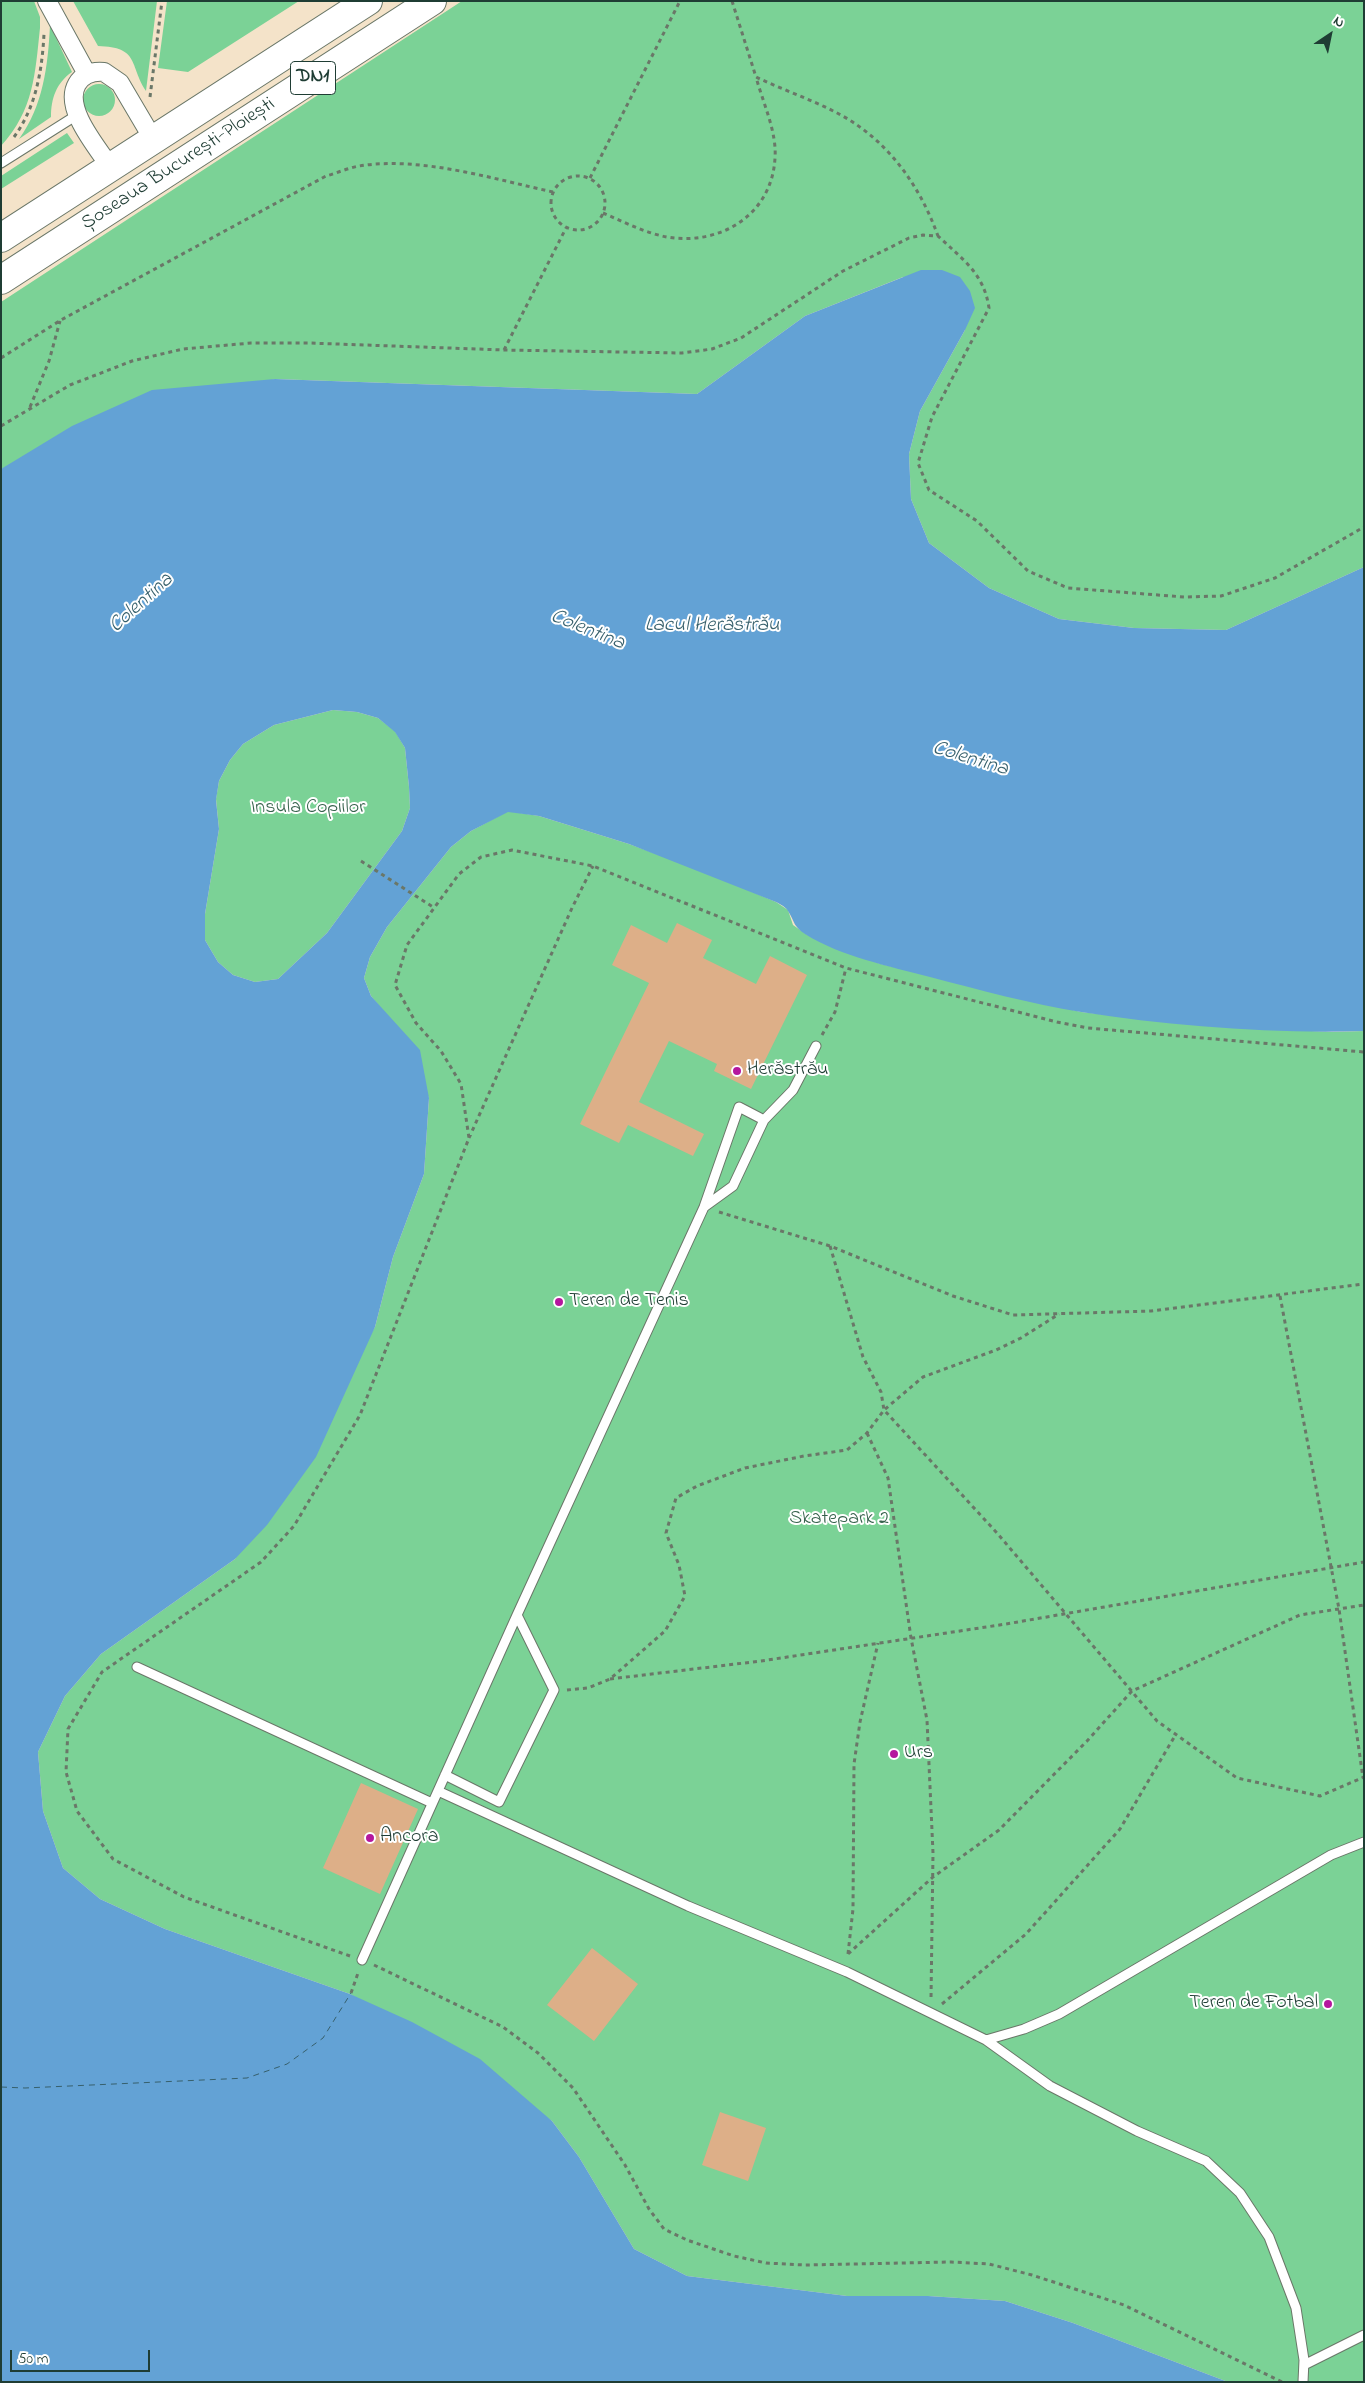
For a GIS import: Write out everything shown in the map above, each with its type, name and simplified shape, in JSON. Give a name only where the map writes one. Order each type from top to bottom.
[{"type":"main road","name":"Șoseaua București-Ploiești","points":[[1,238],[368,1]]},
{"type":"main road","name":"Șoseaua București-Ploiești","points":[[1,280],[432,1]]},
{"type":"street","points":[[47,1],[87,74]]},
{"type":"street","points":[[110,168],[77,115],[73,97],[75,88],[87,74],[104,72],[120,83],[153,140]]},
{"type":"lane","points":[[1,163],[77,115]]},
{"type":"lane","points":[[704,1207],[733,1186],[764,1120],[793,1090],[816,1046]]},
{"type":"lane","points":[[362,1960],[517,1615],[704,1207],[739,1107],[764,1120]]},
{"type":"lane","points":[[445,1775],[499,1802],[554,1690],[517,1615]]},
{"type":"lane","points":[[137,1667],[432,1803]]},
{"type":"lane","points":[[438,1791],[688,1906],[847,1972],[986,2040],[1050,2086],[1137,2130],[1206,2161],[1240,2193],[1269,2237],[1296,2308],[1304,2365],[1303,2382]]},
{"type":"lane","points":[[986,2040],[1024,2029],[1059,2014],[1331,1855],[1364,1842]]},
{"type":"lane","points":[[1304,2365],[1364,2335]]},
{"type":"path","points":[[149,106],[162,1]]},
{"type":"path","points":[[590,178],[680,1]]},
{"type":"path","points":[[603,213],[647,232],[668,237],[692,239],[727,229],[755,211],[767,193],[774,175],[776,157],[773,137],[732,1]]},
{"type":"path","points":[[11,141],[28,114],[36,90],[45,26]]},
{"type":"path","points":[[756,77],[840,114],[875,138],[901,166],[922,196],[938,236],[975,272],[986,290],[989,308],[945,396],[932,417],[918,463],[929,490],[977,521],[1028,571],[1068,588],[1184,597],[1221,596],[1275,578],[1364,527]]},
{"type":"path","points":[[1,358],[61,320],[326,176],[359,166],[394,164],[458,171],[553,192]]},
{"type":"path","points":[[577,176],[590,178],[602,189],[605,201],[603,213],[596,224],[590,228],[580,230],[566,228],[558,222],[551,210],[553,192],[565,179],[577,176]]},
{"type":"path","points":[[504,350],[566,228]]},
{"type":"path","points":[[1,426],[70,385],[132,361],[183,349],[251,343],[309,343],[504,350],[682,353],[712,350],[749,334],[843,271],[909,238],[923,235],[938,236]]},
{"type":"path","points":[[30,408],[49,361],[61,320]]},
{"type":"path","points":[[469,1138],[461,1084],[441,1051],[416,1023],[395,985],[407,945],[459,874],[481,857],[512,850],[593,866],[846,968],[1047,1020],[1088,1028],[1364,1052]]},
{"type":"path","points":[[362,861],[433,907]]},
{"type":"path","points":[[593,866],[572,908],[469,1138],[360,1415],[294,1526],[261,1562],[102,1672],[68,1729],[66,1772],[77,1811],[113,1859],[184,1898],[362,1960],[503,2027],[538,2053],[573,2088],[625,2165],[649,2210],[664,2229],[686,2240],[734,2256],[766,2263],[989,2264],[1032,2275],[1124,2305],[1282,2382]]},
{"type":"path","points":[[816,1046],[835,1012],[846,968]]},
{"type":"path","points":[[704,1207],[830,1246],[953,1296],[1013,1315],[1152,1311],[1364,1284]]},
{"type":"path","points":[[830,1246],[863,1357],[881,1392],[884,1410],[997,1533],[1158,1721],[1237,1778],[1320,1796],[1364,1778],[1332,1567],[1280,1296]]},
{"type":"path","points":[[610,1679],[665,1631],[685,1596],[679,1565],[666,1533],[676,1498],[697,1486],[745,1468],[804,1456],[847,1450],[868,1433],[884,1410],[923,1377],[996,1350],[1021,1338],[1058,1314]]},
{"type":"path","points":[[868,1433],[888,1478],[911,1638],[927,1720],[933,1877],[931,2013]]},
{"type":"path","points":[[554,1690],[588,1688],[610,1679],[761,1661],[1067,1614],[1364,1562]]},
{"type":"path","points":[[848,1954],[933,1877],[999,1830],[1087,1741],[1132,1691],[1300,1615],[1364,1605]]},
{"type":"path","points":[[847,1972],[853,1909],[854,1764],[860,1722],[878,1643]]},
{"type":"path","points":[[931,2013],[1026,1934],[1120,1829],[1176,1734]]},
{"type":"path","points":[[351,1993],[362,1960]]},
{"type":"green space","points":[[1,1],[34,1],[40,17],[40,28],[34,76],[27,105],[12,132],[1,146]]},
{"type":"green space","points":[[73,1],[157,1],[146,91],[127,54],[111,47],[98,46]]},
{"type":"green space","points":[[167,1],[299,1],[188,72],[158,68]]},
{"type":"green space","points":[[462,1],[1364,1],[1364,567],[1226,630],[1134,628],[1059,619],[989,588],[929,543],[911,499],[909,454],[920,411],[965,330],[903,277],[805,316],[697,394],[275,379],[1,469],[1,302]]},
{"type":"green space","points":[[50,25],[72,72],[58,86],[52,104],[51,117],[19,139],[34,113],[43,85]]},
{"type":"green space","points":[[99,84],[105,85],[110,89],[114,94],[114,106],[110,111],[105,115],[99,116],[93,115],[88,111],[84,106],[83,100],[84,94],[88,89],[93,85]]},
{"type":"green space","points":[[67,133],[74,143],[1,189],[1,176]]},
{"type":"green space","name":"Insula Copiilor","points":[[333,710],[357,712],[378,718],[395,731],[405,748],[410,808],[402,831],[327,933],[278,979],[255,982],[233,975],[218,962],[205,940],[205,914],[219,829],[216,799],[219,781],[230,760],[243,744],[274,725]]},
{"type":"green space","name":"Skatepark 2","points":[[508,811],[539,816],[629,844],[708,873],[776,902],[788,910],[793,925],[806,934],[837,949],[881,964],[1081,1012],[1208,1026],[1332,1032],[1364,1031],[1364,2382],[1228,2382],[1073,2323],[1005,2301],[928,2296],[847,2296],[687,2276],[634,2249],[579,2157],[552,2121],[350,1994],[165,1929],[100,1899],[63,1868],[43,1811],[38,1752],[65,1696],[101,1654],[235,1559],[375,1327],[393,1257],[424,1174],[429,1098],[388,1017],[371,996],[364,978],[370,957],[387,927],[451,847],[471,831]]},
{"type":"water","name":"Lacul Herăstrău","points":[[921,270],[942,270],[960,277],[970,291],[975,308],[965,330],[920,411],[909,454],[911,499],[929,543],[989,588],[1059,619],[1134,628],[1226,630],[1364,567],[1364,1031],[1258,1030],[1186,1025],[1081,1012],[1024,1001],[882,965],[834,949],[801,931],[787,910],[776,902],[629,844],[539,816],[508,812],[471,831],[451,847],[387,927],[370,957],[364,978],[371,996],[420,1050],[429,1098],[424,1174],[393,1257],[375,1327],[316,1457],[267,1525],[235,1559],[101,1654],[65,1696],[38,1752],[43,1811],[63,1868],[100,1899],[165,1929],[350,1994],[412,2022],[480,2059],[552,2121],[579,2157],[634,2249],[687,2276],[847,2296],[928,2296],[1005,2301],[1073,2323],[1228,2382],[1,2382],[1,469],[72,426],[152,390],[275,379],[697,394],[805,316]],"holes":[[[333,710],[357,712],[378,718],[395,732],[405,748],[410,808],[402,831],[327,933],[278,979],[255,982],[233,975],[218,962],[205,940],[205,914],[219,829],[216,800],[219,781],[230,760],[243,744],[274,725]]]},
{"type":"building","points":[[677,923],[712,940],[703,958],[756,984],[770,956],[807,975],[751,1089],[714,1071],[717,1064],[669,1041],[639,1102],[704,1134],[693,1156],[628,1125],[619,1143],[580,1124],[649,983],[612,965],[631,925],[667,943]]},
{"type":"building","name":"Ancora","points":[[361,1783],[418,1809],[380,1894],[323,1868]]},
{"type":"building","points":[[592,1948],[638,1984],[594,2041],[547,2005]]},
{"type":"building","points":[[720,2112],[766,2128],[748,2181],[702,2165]]},
{"type":"ferry route","points":[[1,2087],[25,2088],[247,2078],[287,2064],[323,2038],[351,1993]]},
{"type":"place","name":"Herăstrău","points":[[737,1071]]},
{"type":"place","name":"Teren de Tenis","points":[[559,1302]]},
{"type":"place","name":"Urs","points":[[894,1754]]},
{"type":"place","name":"Ancora","points":[[370,1838]]},
{"type":"place","name":"Teren de Fotbal","points":[[1328,2004]]},
{"type":"water label","name":"Colentina","points":[[142,604]]},
{"type":"water label","name":"Colentina","points":[[587,631]]},
{"type":"water label","name":"Colentina","points":[[970,760]]}]
